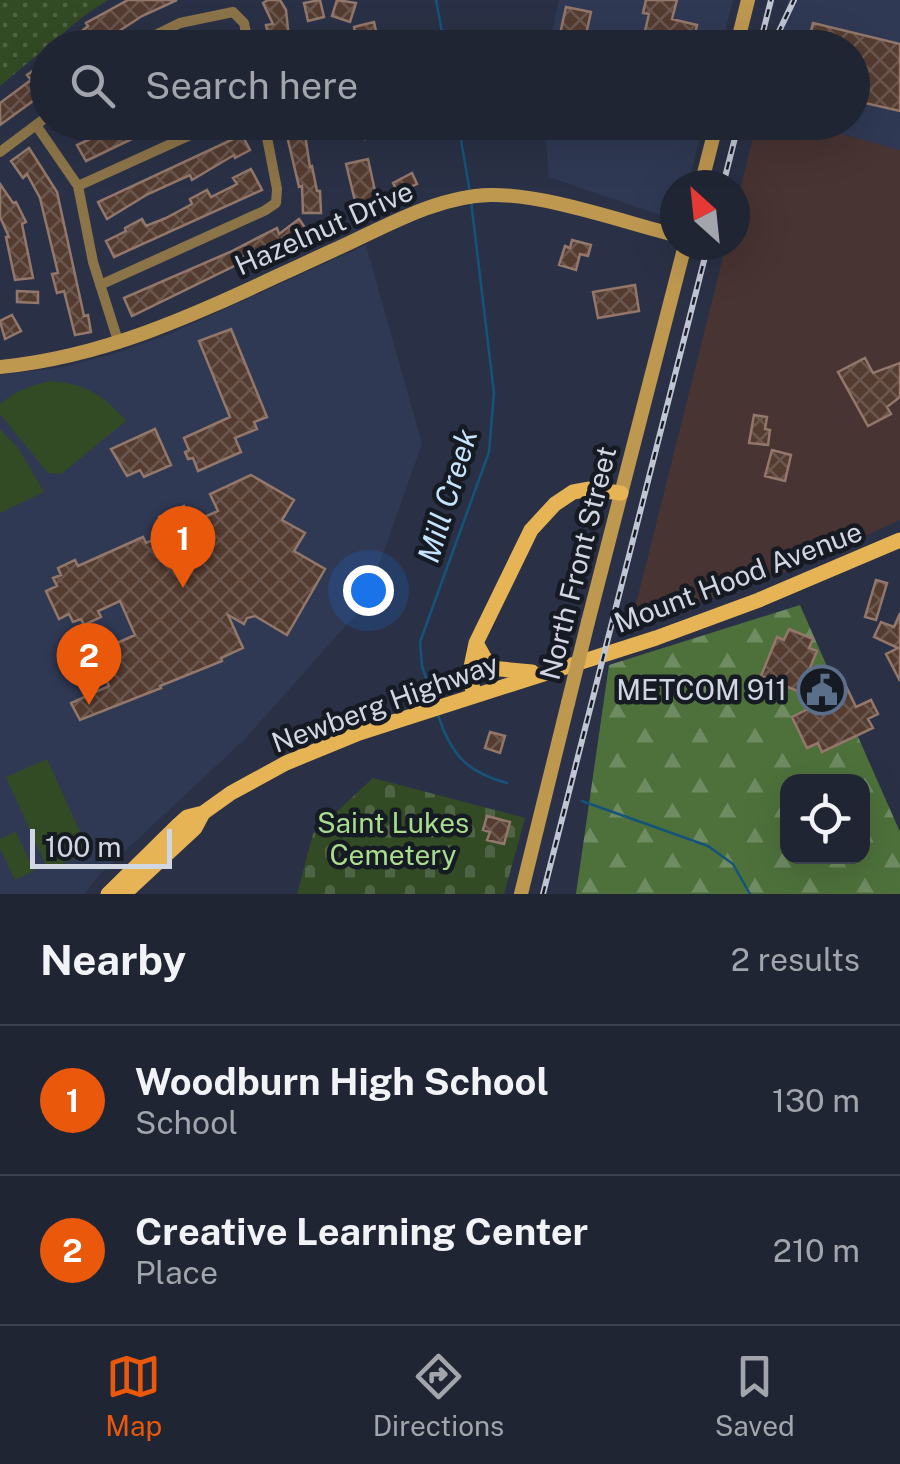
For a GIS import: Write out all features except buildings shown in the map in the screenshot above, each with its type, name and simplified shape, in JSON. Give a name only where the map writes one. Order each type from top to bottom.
[{"type":"main road","points":[[740,30],[748,0]]},
{"type":"main road","points":[[705,170],[712,140]]},
{"type":"main road","name":"Hazelnut Drive","points":[[0,367],[56,360],[166,327],[400,220],[460,198],[539,201],[660,231]]},
{"type":"main road","name":"North Front Street","points":[[521,894],[682,260]]},
{"type":"main road","points":[[474,696],[471,667],[476,643],[526,537],[555,504],[578,490],[621,493]]},
{"type":"main road","name":"Mount Hood Avenue","points":[[594,659],[745,605],[900,540]]},
{"type":"main road","points":[[476,643],[486,664],[496,670],[550,672]]},
{"type":"main road","name":"Newberg Highway","points":[[108,894],[188,816],[203,813],[248,783],[315,750],[594,659]]},
{"type":"main road","name":"Newberg Highway","points":[[124,894],[195,828],[203,813]]},
{"type":"street","points":[[166,30],[226,13],[238,14],[245,30]]},
{"type":"street","points":[[0,152],[30,130]]},
{"type":"street","points":[[46,140],[78,186],[100,285],[119,344]]},
{"type":"street","points":[[78,186],[179,140]]},
{"type":"street","points":[[100,285],[264,212],[276,202],[267,140]]},
{"type":"shaded area","points":[[559,0],[733,0],[725,30],[553,30]]},
{"type":"shaded area","points":[[788,0],[900,0],[900,150],[864,140],[870,140],[870,30],[780,30]]},
{"type":"shaded area","points":[[546,140],[699,140],[692,170],[660,170],[660,215],[549,177]]},
{"type":"shaded area","points":[[753,140],[864,140],[900,150],[900,520],[789,571],[630,628],[722,260],[750,260],[750,170],[745,170]]},
{"type":"shaded area","points":[[366,245],[422,444],[365,604],[244,740],[100,874],[84,894],[0,894],[0,375],[64,367],[117,353],[172,333]]},
{"type":"green space","points":[[0,0],[108,0],[67,30],[30,30],[30,61],[0,86]]},
{"type":"green space","points":[[51,381],[93,392],[126,421],[61,474],[48,473],[0,414],[0,404],[12,395]]},
{"type":"green space","points":[[0,429],[19,449],[44,492],[0,513]]},
{"type":"green space","points":[[800,605],[900,832],[900,894],[576,894],[609,665]]},
{"type":"green space","points":[[47,759],[89,852],[48,870],[6,777]]},
{"type":"green space","name":"Saint Lukes Cemetery","points":[[373,778],[525,818],[504,894],[297,894],[313,834]]},
{"type":"green space","points":[[16,832],[34,871],[15,880],[0,848],[0,839]]},
{"type":"waterway","name":"Mill Creek","points":[[436,0],[442,30]]},
{"type":"waterway","name":"Mill Creek","points":[[461,140],[470,193]]},
{"type":"waterway","name":"Mill Creek","points":[[434,702],[422,666],[420,642],[489,452],[494,393],[471,201]]},
{"type":"waterway","name":"Mill Creek","points":[[438,715],[448,741],[462,760],[507,783]]},
{"type":"waterway","name":"Mill Creek","points":[[582,801],[708,846],[733,864],[750,894]]},
{"type":"railway","points":[[764,30],[771,0]]},
{"type":"railway","points":[[780,30],[794,0]]},
{"type":"railway","points":[[727,170],[734,140]]},
{"type":"railway","points":[[543,894],[704,260]]},
{"type":"place","name":"Woodburn High School","points":[[183,588]]},
{"type":"place","name":"METCOM 911","points":[[822,690]]},
{"type":"place","name":"Creative Learning Center","points":[[89,705]]}]
